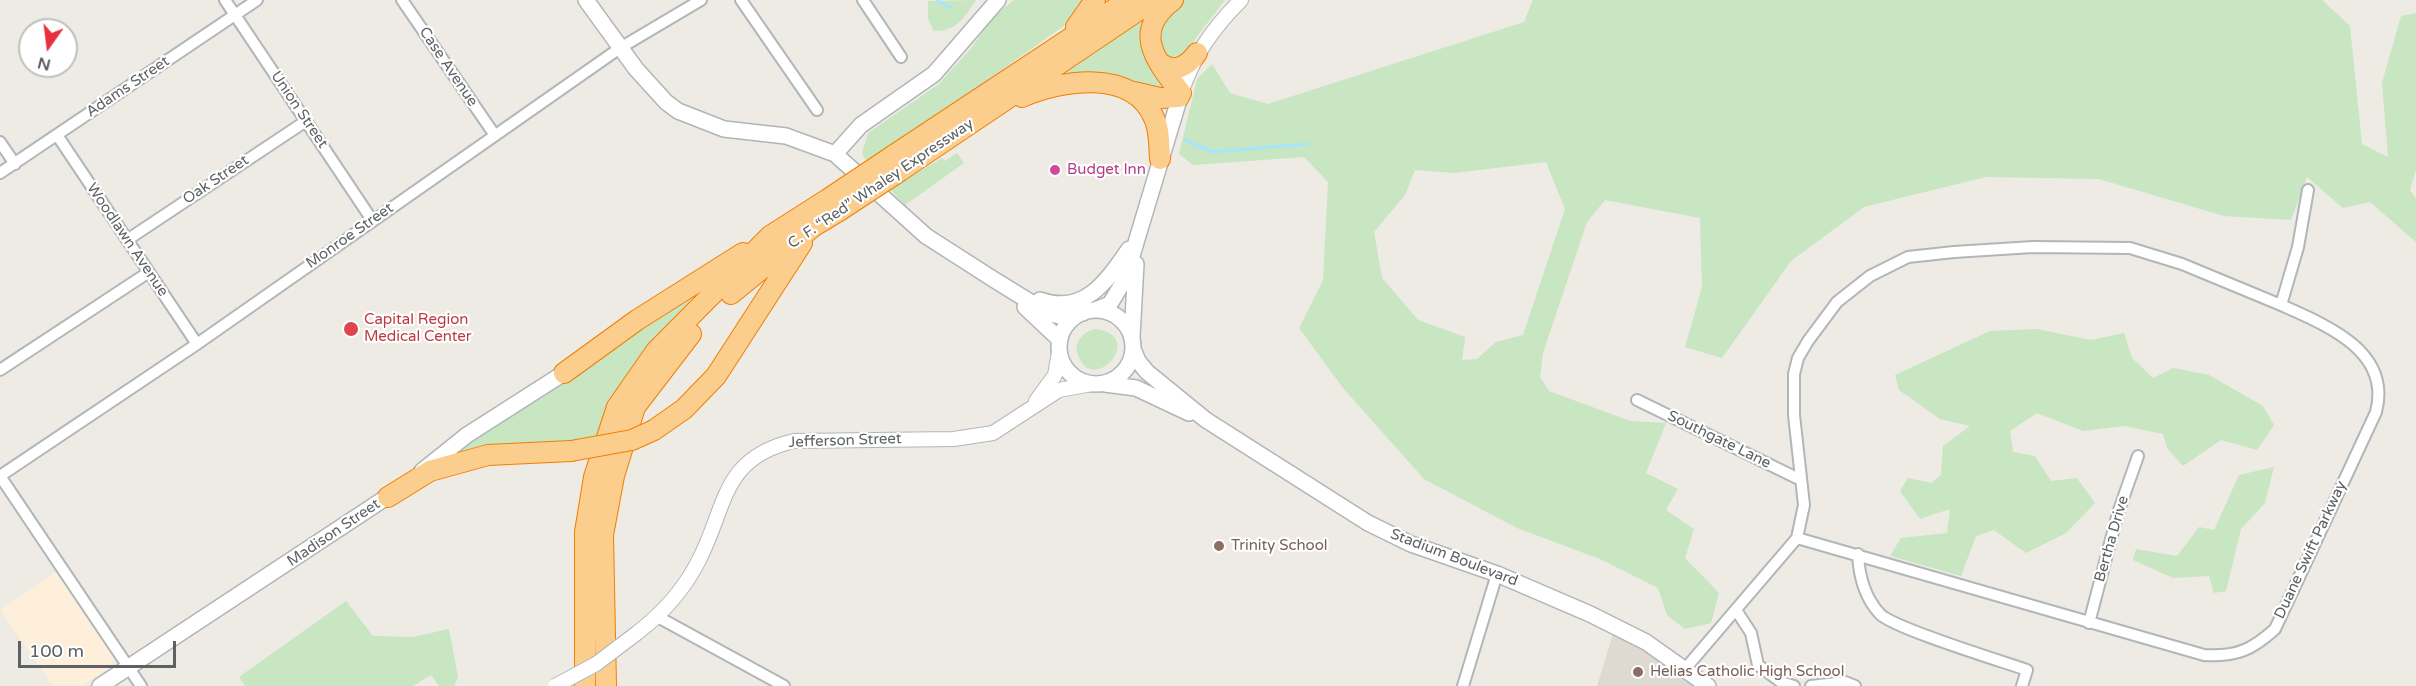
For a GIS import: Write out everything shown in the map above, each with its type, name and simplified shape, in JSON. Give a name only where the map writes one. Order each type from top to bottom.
[{"type":"highway","points":[[1060,45],[1084,19],[1095,0]]},
{"type":"highway","name":"C. F. “Red” Whaley Expressway","points":[[585,686],[585,532],[594,477],[617,407],[656,351],[770,236],[833,205],[897,163],[1060,45],[1128,0]]},
{"type":"highway","name":"C. F. “Red” Whaley Expressway","points":[[897,163],[978,117],[1154,0]]},
{"type":"highway","points":[[978,117],[1031,93],[1062,84],[1103,84],[1160,98],[1180,95],[1152,50],[1151,27],[1157,15],[1173,0]]},
{"type":"highway","points":[[1159,62],[1165,67],[1181,68],[1190,63],[1197,53]]},
{"type":"highway","points":[[1131,91],[1145,103],[1155,119],[1160,159]]},
{"type":"highway","name":"C. F. “Red” Whaley Expressway","points":[[606,686],[603,535],[614,476],[635,407],[680,344],[740,284],[814,226],[833,205]]},
{"type":"highway","points":[[388,497],[430,471],[488,455],[571,452],[632,440],[654,430],[684,409],[716,376],[761,303],[814,226]]},
{"type":"highway","points":[[564,374],[637,320],[770,236]]},
{"type":"main road","points":[[586,0],[620,48],[666,102],[701,122],[724,129],[786,136],[835,154],[926,236],[993,279],[1056,315],[1064,317],[1110,304],[1119,293],[1180,95]]},
{"type":"main road","points":[[835,154],[861,125],[934,74],[998,0]]},
{"type":"main road","points":[[1012,290],[1049,303],[1062,305],[1072,303],[1108,279],[1139,234]]},
{"type":"main road","points":[[1098,384],[1125,371],[1133,343],[1139,234]]},
{"type":"main road","points":[[993,279],[1060,346],[1070,374],[1098,384],[1136,388],[1206,420]]},
{"type":"main road","points":[[1060,346],[1064,328],[1089,311],[1107,312],[1118,317],[1133,343],[1138,361],[1147,372],[1206,420]]},
{"type":"main road","name":"Madison Street","points":[[100,686],[388,497],[467,435],[564,374]]},
{"type":"main road","name":"Stadium Boulevard","points":[[1206,420],[1368,523],[1411,544],[1497,574],[1590,614],[1646,642],[1708,686]]},
{"type":"street","name":"Union Street","points":[[225,0],[372,220]]},
{"type":"street","name":"Adams Street","points":[[0,174],[257,0]]},
{"type":"street","name":"Case Avenue","points":[[402,0],[494,134]]},
{"type":"street","name":"Monroe Street","points":[[0,476],[197,344],[620,48],[701,0]]},
{"type":"street","points":[[741,0],[817,110]]},
{"type":"street","points":[[863,0],[901,57]]},
{"type":"street","points":[[1180,95],[1197,53],[1215,25],[1241,0]]},
{"type":"street","name":"Oak Street","points":[[127,240],[306,121]]},
{"type":"street","name":"Woodlawn Avenue","points":[[57,135],[197,344]]},
{"type":"street","points":[[0,142],[15,164]]},
{"type":"street","points":[[2281,305],[2298,247],[2308,190]]},
{"type":"street","name":"Duane Swift Parkway","points":[[1685,669],[1797,538],[1804,505],[1794,415],[1794,374],[1798,358],[1837,302],[1870,276],[1908,257],[2033,247],[2130,248],[2182,264],[2332,328],[2361,352],[2378,380],[2380,395],[2376,412],[2275,629],[2255,646],[2224,656],[2204,654],[2089,623],[1797,538]]},
{"type":"street","points":[[0,370],[149,272]]},
{"type":"street","points":[[1030,410],[1055,375],[1060,346]]},
{"type":"street","name":"Jefferson Street","points":[[555,686],[596,664],[658,617],[682,590],[700,559],[724,492],[733,478],[757,455],[775,445],[794,441],[973,437],[993,434],[1059,390],[1098,384]]},
{"type":"street","name":"Southgate Lane","points":[[1637,400],[1801,480]]},
{"type":"street","name":"Bertha Drive","points":[[2089,623],[2118,513],[2138,456]]},
{"type":"street","points":[[0,476],[141,686]]},
{"type":"street","points":[[1858,554],[1859,575],[1868,599],[1881,616],[1915,631],[2027,670],[2022,686]]},
{"type":"street","points":[[1464,686],[1497,574]]},
{"type":"street","points":[[1736,610],[1751,633],[1758,665],[1781,682],[1794,686]]},
{"type":"street","points":[[658,617],[784,686]]},
{"type":"street","points":[[1811,686],[1845,682],[1856,686]]},
{"type":"shaded area","points":[[56,572],[113,655],[114,662],[110,667],[82,686],[53,686],[0,610]]},
{"type":"shaded area","name":"Helias Catholic High School","points":[[1613,634],[1656,658],[1694,686],[1597,686]]},
{"type":"green space","points":[[976,0],[964,18],[954,26],[934,31],[928,19],[928,1]]},
{"type":"green space","points":[[1014,0],[1087,0],[1072,20],[893,147],[866,161],[862,153],[868,133],[939,84],[973,46],[992,18]]},
{"type":"green space","points":[[1183,0],[1225,0],[1195,39],[1188,53],[1174,60],[1160,51],[1160,34],[1166,17]]},
{"type":"green space","points":[[1533,0],[2322,0],[2350,26],[2362,144],[2388,157],[2382,83],[2401,16],[2416,13],[2416,170],[2410,190],[2416,199],[2416,242],[2370,202],[2343,208],[2307,177],[2291,220],[2224,216],[2099,179],[1986,177],[1864,207],[1791,261],[1722,358],[1685,347],[1702,287],[1700,218],[1605,200],[1587,222],[1543,353],[1540,377],[1549,391],[1630,421],[1666,423],[1646,473],[1678,489],[1666,510],[1694,529],[1685,558],[1719,593],[1711,623],[1685,629],[1667,615],[1658,588],[1600,559],[1517,528],[1424,479],[1343,388],[1299,328],[1323,280],[1328,182],[1304,157],[1193,165],[1179,154],[1197,79],[1212,64],[1230,93],[1268,104],[1524,22]],"holes":[[[1546,162],[1565,209],[1523,335],[1496,342],[1477,359],[1462,360],[1465,337],[1418,320],[1382,278],[1374,232],[1405,195],[1415,170],[1454,173]]]},
{"type":"green space","points":[[1146,20],[1170,90],[1063,74]]},
{"type":"green space","points":[[957,153],[964,163],[905,205],[890,189],[942,158],[945,161]]},
{"type":"green space","points":[[706,283],[648,348],[612,400],[594,445],[445,457]]},
{"type":"green space","points":[[1096,329],[1110,334],[1117,342],[1117,351],[1104,367],[1094,370],[1085,366],[1078,355],[1077,346],[1084,335]]},
{"type":"green space","points":[[2037,329],[2091,340],[2124,333],[2132,358],[2153,378],[2173,368],[2209,375],[2263,406],[2274,425],[2257,450],[2221,440],[2183,466],[2167,448],[2163,434],[2124,426],[2083,431],[2037,413],[2010,431],[2013,452],[2035,456],[2051,481],[2077,478],[2095,503],[2066,533],[2026,553],[1994,530],[1976,536],[1961,576],[1890,556],[1901,538],[1947,533],[1950,509],[1920,519],[1900,491],[1908,478],[1931,483],[1941,475],[1943,446],[1970,426],[1940,419],[1899,390],[1895,375],[1990,331]]},
{"type":"green space","points":[[2274,467],[2265,503],[2241,529],[2226,591],[2214,593],[2209,576],[2173,578],[2133,560],[2136,549],[2177,556],[2199,527],[2214,530],[2239,475]]},
{"type":"green space","points":[[346,601],[373,636],[413,637],[449,629],[458,677],[454,686],[439,686],[431,675],[413,686],[245,686],[239,677]]},
{"type":"waterway","points":[[937,0],[951,8]]},
{"type":"waterway","points":[[1185,140],[1213,152],[1307,144]]},
{"type":"place","name":"Budget Inn","points":[[1055,170]]},
{"type":"place","name":"Capital Region Medical Center","points":[[351,329]]},
{"type":"place","name":"Trinity School","points":[[1219,546]]},
{"type":"place","name":"Helias Catholic High School","points":[[1638,672]]}]
